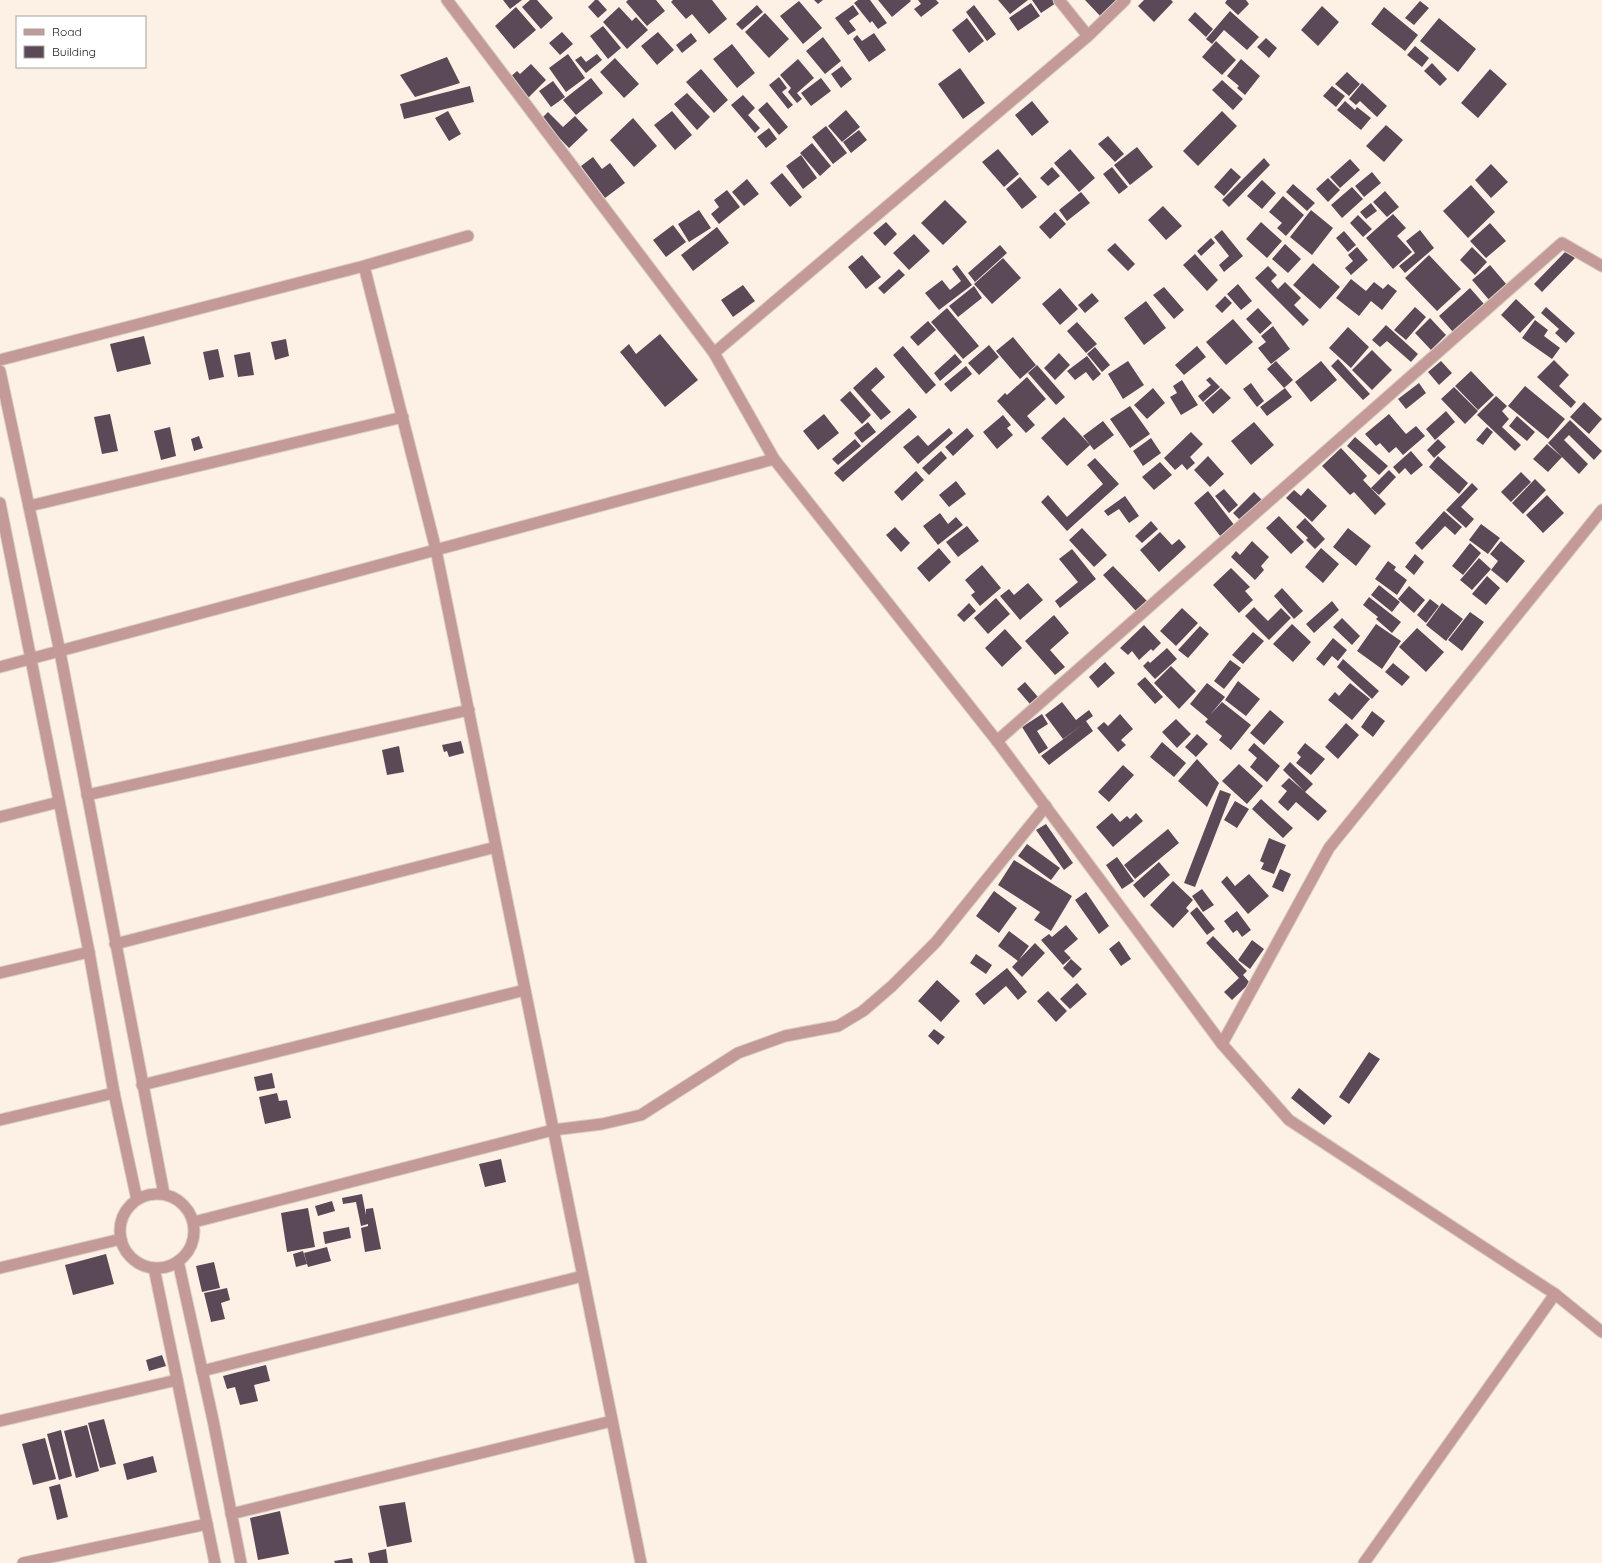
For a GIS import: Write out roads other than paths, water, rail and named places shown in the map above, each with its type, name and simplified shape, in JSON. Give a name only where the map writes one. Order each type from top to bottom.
[{"type":"street","points":[[447,0],[714,353],[774,459],[997,741],[1222,1044],[1289,1120],[1554,1294],[1602,1332]]},
{"type":"street","points":[[1059,0],[1088,36]]},
{"type":"street","points":[[714,353],[1088,36],[1125,0]]},
{"type":"street","points":[[0,360],[364,266],[468,236]]},
{"type":"street","points":[[997,741],[1562,242],[1602,266]]},
{"type":"street","points":[[364,266],[436,550],[641,1563]]},
{"type":"street","points":[[0,371],[60,652],[86,795],[164,1194]]},
{"type":"street","points":[[29,506],[402,417]]},
{"type":"street","points":[[0,667],[774,459]]},
{"type":"street","points":[[0,506],[32,659],[89,952],[114,1093],[137,1200]]},
{"type":"street","points":[[1222,1044],[1329,848],[1602,510]]},
{"type":"street","points":[[86,795],[469,710]]},
{"type":"street","points":[[0,817],[59,802]]},
{"type":"street","points":[[194,1222],[553,1130],[602,1124],[641,1115],[738,1053],[785,1036],[838,1026],[863,1011],[892,986],[936,942],[1046,806]]},
{"type":"street","points":[[115,944],[496,847]]},
{"type":"street","points":[[0,973],[89,952]]},
{"type":"street","points":[[142,1085],[525,990]]},
{"type":"street","points":[[0,1120],[114,1093]]},
{"type":"street","points":[[164,1194],[180,1201],[188,1210],[194,1222],[194,1235],[190,1248],[183,1258],[172,1265],[159,1268],[146,1267],[135,1261],[126,1251],[121,1239],[120,1226],[124,1214],[137,1200],[143,1196],[164,1194]]},
{"type":"street","points":[[0,1268],[121,1239]]},
{"type":"street","points":[[178,1261],[241,1563]]},
{"type":"street","points":[[154,1268],[215,1563]]},
{"type":"street","points":[[202,1371],[583,1276]]},
{"type":"street","points":[[1364,1563],[1554,1294]]},
{"type":"street","points":[[0,1422],[176,1380]]},
{"type":"street","points":[[231,1514],[612,1420]]},
{"type":"street","points":[[23,1563],[207,1524]]}]
